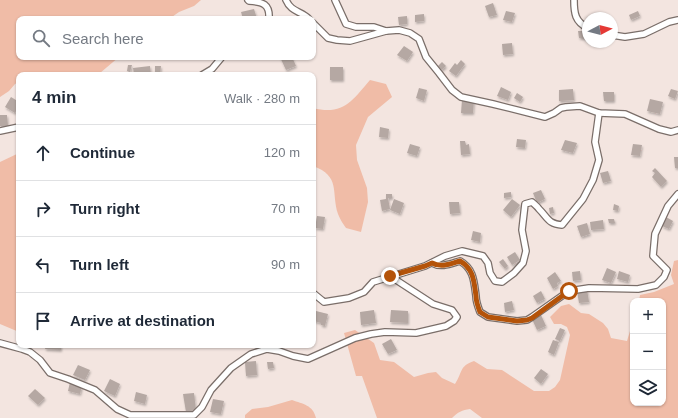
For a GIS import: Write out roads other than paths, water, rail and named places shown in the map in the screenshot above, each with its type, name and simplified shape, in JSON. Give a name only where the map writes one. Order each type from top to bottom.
[{"type":"street","points":[[248,0],[265,4],[269,10],[269,16]]},
{"type":"street","points":[[286,0],[292,9],[306,16]]},
{"type":"street","points":[[335,0],[346,24],[356,27],[374,27],[386,31]]},
{"type":"street","points":[[574,0],[574,11],[576,18],[582,25]]},
{"type":"street","points":[[618,36],[625,38],[644,34],[669,22],[678,20]]},
{"type":"street","points":[[316,26],[328,38],[350,41],[386,31],[399,30],[410,32],[419,39],[426,57],[452,90],[461,97],[545,117],[561,108],[580,106],[599,114],[625,114],[659,129],[671,132],[678,130]]},
{"type":"street","points":[[206,72],[219,60]]},
{"type":"street","points":[[316,295],[324,302],[349,298],[364,292],[373,282],[425,266],[445,256],[462,251],[484,256],[488,263],[490,273],[495,281],[502,282],[514,274],[523,264],[526,251],[522,230],[525,204],[532,202],[539,208],[545,218],[554,224],[562,224],[583,199],[593,180],[599,160],[595,142],[599,114]]},
{"type":"street","points":[[0,131],[16,128]]},
{"type":"street","points":[[432,263],[436,265],[444,265],[460,261],[467,265],[474,279],[476,299],[480,312],[488,317],[517,321],[532,318],[569,291],[589,288],[638,289],[656,285],[664,277],[667,270],[653,256],[655,234],[668,206],[678,194]]},
{"type":"street","points":[[18,348],[30,352],[40,360],[50,373],[95,390],[117,409],[130,415],[194,415],[202,407],[211,390],[226,373],[251,354],[267,349],[308,359],[355,338],[385,332],[416,333],[446,326],[457,317],[452,310],[433,304],[390,276]]},
{"type":"street","points":[[0,343],[16,347]]}]
